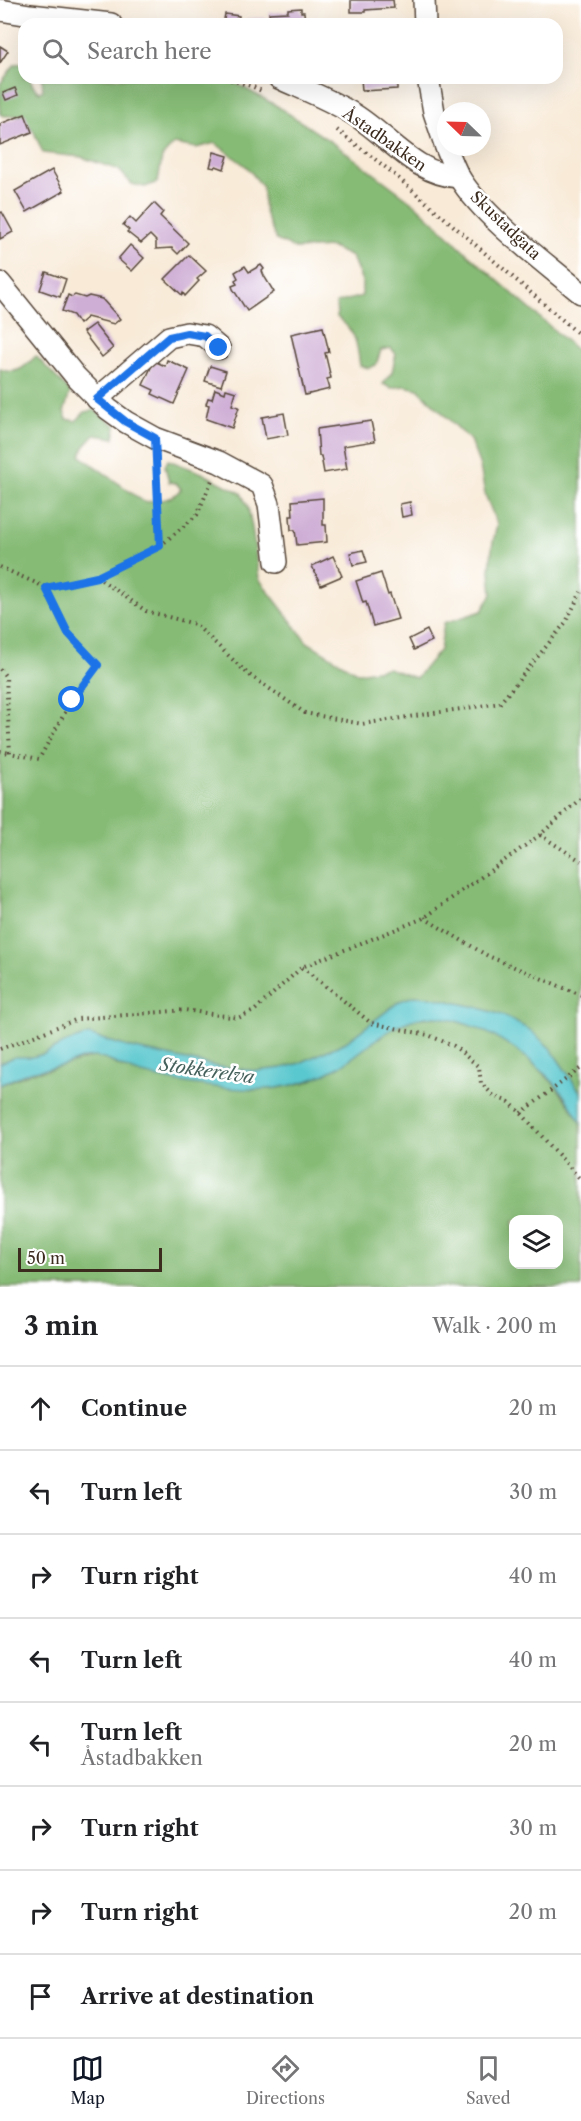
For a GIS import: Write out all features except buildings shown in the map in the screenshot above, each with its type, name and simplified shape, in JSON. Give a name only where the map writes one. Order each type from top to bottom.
[{"type":"street","points":[[424,0],[424,18]]},
{"type":"street","points":[[0,10],[57,18]]},
{"type":"street","name":"Skustadgata","points":[[429,84],[437,121]]},
{"type":"street","name":"Åstadbakken","points":[[275,87],[350,112],[380,132],[414,162],[434,173],[459,177]]},
{"type":"street","name":"Skustadgata","points":[[450,156],[459,177],[475,198],[503,226],[581,293]]},
{"type":"street","points":[[0,283],[76,377],[97,399],[126,422],[155,438],[219,462],[262,485],[269,504],[276,562]]},
{"type":"street","points":[[97,399],[169,337],[187,333],[205,336],[219,348]]},
{"type":"path","points":[[244,84],[275,87]]},
{"type":"path","points":[[330,124],[389,170],[581,336]]},
{"type":"path","points":[[155,438],[160,546]]},
{"type":"path","points":[[0,567],[46,588],[97,577],[160,546],[197,515],[219,462]]},
{"type":"path","points":[[97,577],[146,611],[195,624],[248,674],[305,713],[362,724],[500,703],[566,622],[581,592]]},
{"type":"path","points":[[0,751],[39,759],[72,700],[98,665],[68,633],[46,588]]},
{"type":"path","points":[[0,669],[6,677],[10,753]]},
{"type":"path","points":[[0,1049],[78,1019],[185,1010],[238,1018],[254,1011],[303,967],[424,918],[540,836],[581,798]]},
{"type":"path","points":[[540,836],[581,861]]},
{"type":"path","points":[[424,918],[488,956],[581,995]]},
{"type":"path","points":[[303,967],[371,1023],[428,1035],[454,1046],[479,1067],[481,1083],[495,1097],[509,1102],[521,1113],[581,1180]]},
{"type":"path","points":[[521,1113],[581,1068]]},
{"type":"green space","points":[[15,64],[18,64],[18,84],[32,84],[39,92],[43,90],[42,84],[237,84],[277,106],[336,145],[416,205],[581,354],[581,1093],[550,1048],[530,1030],[502,1015],[476,1007],[430,997],[414,996],[400,1001],[346,1042],[300,1063],[282,1068],[257,1071],[219,1067],[131,1048],[89,1035],[67,1042],[44,1054],[15,1057],[0,1063],[0,369],[16,371],[36,356],[70,392],[64,412],[67,419],[76,421],[85,412],[94,410],[116,426],[114,438],[95,435],[84,447],[81,456],[144,502],[169,498],[181,489],[176,483],[169,482],[165,466],[168,460],[202,473],[241,493],[248,507],[259,579],[307,642],[358,673],[388,668],[416,678],[440,650],[444,623],[482,611],[492,594],[490,571],[497,524],[485,494],[480,466],[470,440],[418,389],[404,386],[391,388],[383,384],[392,372],[396,354],[391,348],[381,350],[376,365],[369,368],[360,366],[358,350],[352,333],[337,317],[336,303],[362,296],[362,281],[352,257],[331,247],[296,249],[276,240],[265,212],[262,186],[247,167],[215,143],[196,148],[174,144],[162,157],[158,182],[145,187],[132,184],[119,170],[81,157],[43,153],[34,132],[21,115],[4,116],[0,114],[0,84]]},
{"type":"green space","points":[[443,1017],[485,1030],[521,1052],[556,1086],[581,1122],[581,1287],[0,1287],[0,1085],[33,1072],[93,1057],[106,1059],[143,1074],[189,1082],[253,1090],[278,1088],[307,1082],[335,1069],[393,1028],[416,1018]]},
{"type":"water","name":"Stokkerelva","points":[[414,996],[430,997],[476,1007],[502,1015],[530,1030],[550,1048],[581,1093],[581,1122],[555,1084],[531,1061],[505,1042],[460,1022],[429,1017],[414,1019],[387,1032],[330,1072],[300,1083],[277,1088],[228,1088],[173,1081],[142,1074],[101,1058],[91,1057],[30,1072],[0,1085],[0,1063],[15,1057],[44,1054],[67,1042],[89,1035],[131,1048],[219,1067],[257,1071],[282,1068],[300,1063],[346,1042],[400,1001]]},
{"type":"route","points":[[72,700],[98,665],[68,633],[46,588],[97,577],[160,546],[155,438],[126,422],[97,399],[169,337],[187,333],[205,336],[219,348]]}]
